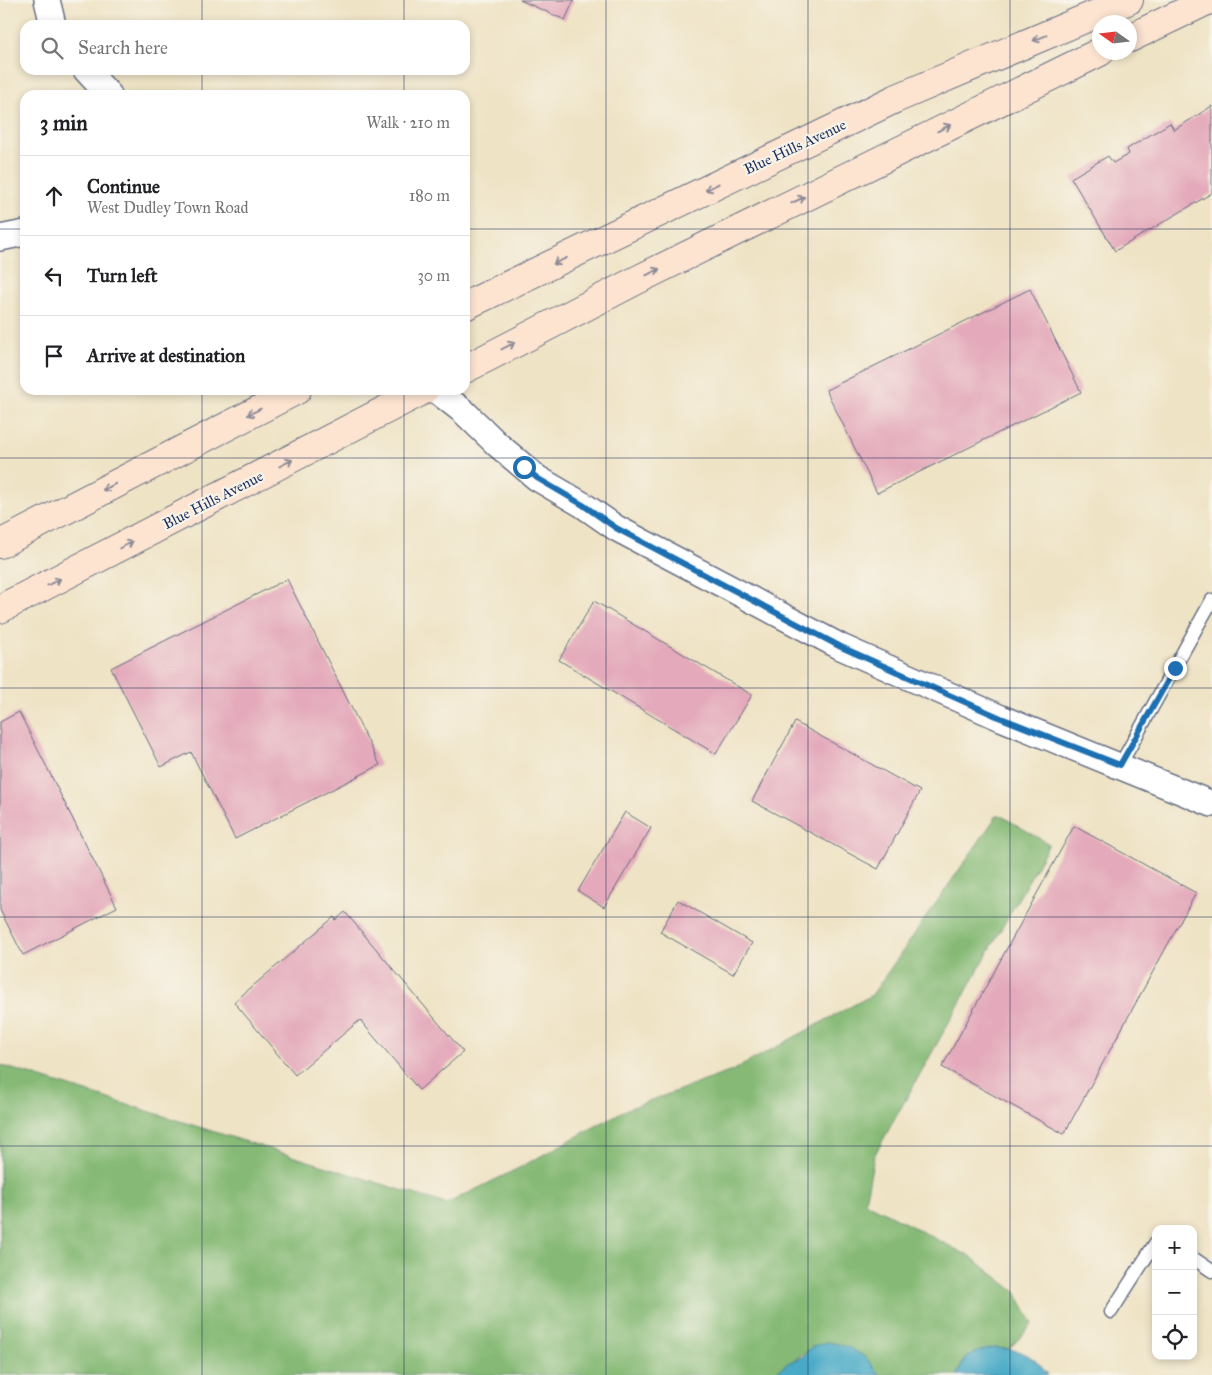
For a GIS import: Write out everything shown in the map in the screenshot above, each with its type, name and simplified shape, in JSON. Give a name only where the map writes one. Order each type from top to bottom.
[{"type":"main road","name":"Blue Hills Avenue","points":[[470,304],[895,99],[1129,0]]},
{"type":"main road","points":[[1137,35],[1209,0]]},
{"type":"main road","points":[[470,366],[650,274],[1092,56]]},
{"type":"main road","points":[[0,544],[287,395]]},
{"type":"main road","name":"Blue Hills Avenue","points":[[0,609],[414,395]]},
{"type":"street","points":[[47,0],[52,20]]},
{"type":"street","points":[[91,75],[104,90]]},
{"type":"street","points":[[0,238],[20,234]]},
{"type":"street","points":[[442,395],[537,478],[583,505],[616,528],[841,647],[1001,718],[1212,804]]},
{"type":"lane","points":[[1120,765],[1212,600]]},
{"type":"lane","points":[[1111,1312],[1152,1248]]},
{"type":"lane","points":[[1197,1261],[1212,1271]]},
{"type":"green space","points":[[998,814],[1049,844],[874,1156],[865,1202],[971,1257],[1016,1292],[1033,1324],[1009,1349],[994,1348],[966,1357],[957,1375],[880,1375],[813,1346],[772,1375],[0,1375],[0,1065],[446,1204],[519,1168],[627,1109],[732,1071],[872,995]]},
{"type":"water","points":[[827,1342],[858,1352],[867,1359],[880,1375],[772,1375],[788,1363],[802,1357],[813,1346]]},
{"type":"water","points":[[994,1348],[1019,1351],[1025,1354],[1036,1361],[1048,1375],[957,1375],[964,1362],[971,1355]]},
{"type":"building","points":[[520,0],[574,0],[565,20]]},
{"type":"building","points":[[1212,106],[1212,193],[1115,251],[1071,178],[1108,156],[1113,163],[1129,154],[1127,149],[1170,123],[1174,130]]},
{"type":"building","points":[[1030,289],[1081,392],[877,493],[826,390]]},
{"type":"building","points":[[287,579],[380,765],[235,839],[191,752],[161,767],[111,668]]},
{"type":"building","points":[[594,601],[752,695],[716,754],[559,660]]},
{"type":"building","points":[[19,712],[117,907],[23,955],[0,910],[0,722]]},
{"type":"building","points":[[795,722],[920,791],[878,869],[752,801]]},
{"type":"building","points":[[625,812],[651,828],[604,907],[578,891]]},
{"type":"building","points":[[1074,826],[1196,893],[1064,1134],[942,1067]]},
{"type":"building","points":[[678,900],[752,943],[733,974],[660,932]]},
{"type":"building","points":[[345,912],[463,1052],[419,1090],[360,1020],[295,1075],[234,1002],[334,917],[336,920]]},
{"type":"route","points":[[524,467],[537,478],[583,505],[616,528],[841,647],[1001,718],[1120,765],[1175,668]]}]
